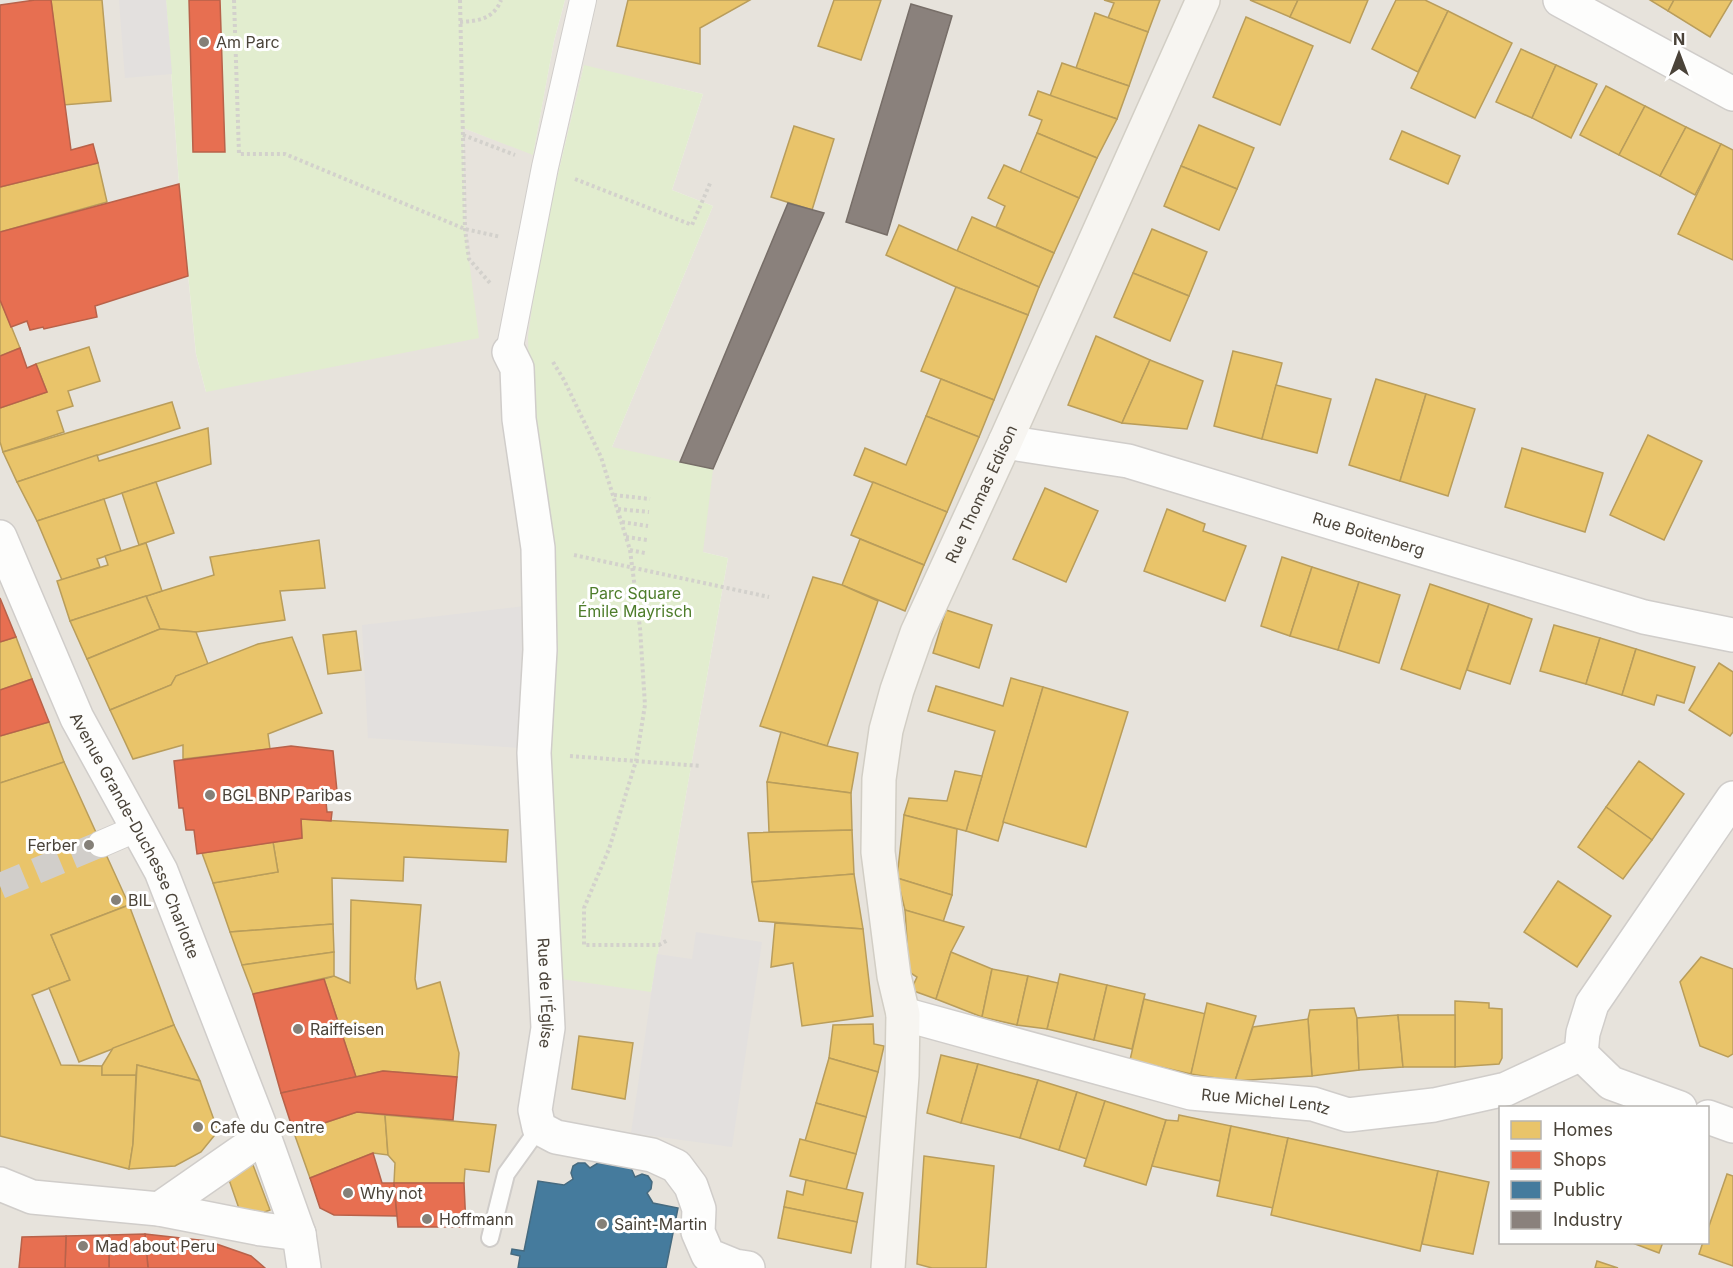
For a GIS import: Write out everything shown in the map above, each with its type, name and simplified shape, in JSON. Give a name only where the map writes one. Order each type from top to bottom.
[{"type":"main road","name":"Rue Thomas Edison","points":[[903,1014],[894,975],[878,852],[879,779],[886,730],[897,690],[917,633],[1203,0]]},
{"type":"main road","points":[[888,1268],[902,1075],[903,1014]]},
{"type":"street","points":[[509,352],[545,167],[583,0]]},
{"type":"street","points":[[1560,0],[1733,94]]},
{"type":"street","name":"Rue de l'Église","points":[[509,352],[517,368],[519,419],[538,548],[540,650],[534,753],[548,1028],[536,1110],[539,1128]]},
{"type":"street","name":"Rue Boitenberg","points":[[1005,442],[1128,461],[1644,616],[1733,635]]},
{"type":"street","name":"Avenue Grande-Duchesse Charlotte","points":[[0,537],[77,718],[161,872],[264,1136],[299,1234],[304,1268]]},
{"type":"street","points":[[1677,1106],[1611,1083],[1581,1054],[1583,1033],[1592,1004],[1733,798]]},
{"type":"street","points":[[101,844],[138,828]]},
{"type":"street","name":"Rue Michel Lentz","points":[[903,1014],[1191,1093],[1312,1104],[1348,1115],[1434,1106],[1506,1089],[1581,1054]]},
{"type":"street","points":[[1709,1118],[1733,1126]]},
{"type":"street","points":[[539,1128],[556,1137],[652,1155],[676,1166],[691,1186],[699,1209],[698,1232],[708,1255],[735,1266],[748,1268]]},
{"type":"street","points":[[159,1209],[264,1136]]},
{"type":"street","points":[[0,1184],[32,1197],[159,1209],[299,1234]]},
{"type":"lane","points":[[490,1238],[506,1174],[539,1128]]},
{"type":"path","points":[[234,0],[239,154],[285,154],[465,229],[531,243]]},
{"type":"path","points":[[460,0],[465,229],[469,259],[543,344],[564,380],[601,457],[630,550],[640,628],[645,705],[636,761],[609,849],[584,908],[584,945],[659,945],[668,940]]},
{"type":"path","points":[[460,22],[483,21],[501,4],[501,0]]},
{"type":"path","points":[[463,135],[692,225],[711,181]]},
{"type":"path","points":[[614,495],[650,499]]},
{"type":"path","points":[[618,509],[649,513]]},
{"type":"path","points":[[622,522],[648,526]]},
{"type":"path","points":[[626,537],[646,540]]},
{"type":"path","points":[[538,548],[769,597]]},
{"type":"path","points":[[630,550],[645,553]]},
{"type":"path","points":[[534,753],[701,766]]},
{"type":"shaded area","points":[[0,0],[166,0],[179,184],[196,354],[206,392],[465,229],[463,128],[533,154],[554,41],[565,0],[1733,0],[1733,1268],[0,1268]],"holes":[[[584,66],[703,94],[672,190],[713,206],[612,447],[703,552],[728,558],[651,991],[541,245]]]},
{"type":"shaded area","points":[[119,0],[166,0],[172,74],[125,78]]},
{"type":"shaded area","points":[[525,606],[521,748],[368,738],[362,625]]},
{"type":"shaded area","points":[[696,932],[762,942],[732,1147],[631,1133],[657,954],[692,959]]},
{"type":"green space","points":[[166,0],[565,0],[554,41],[533,155],[463,128],[465,229],[479,338],[206,392],[196,354],[179,184]]},
{"type":"green space","name":"Parc Square Émile Mayrisch","points":[[584,65],[703,94],[672,190],[713,206],[612,447],[713,469],[703,552],[728,558],[651,992],[561,979],[530,418],[528,336],[541,245]]},
{"type":"building: Homes","points":[[51,0],[102,0],[111,101],[63,105]]},
{"type":"building: Homes","points":[[628,0],[750,0],[700,28],[700,64],[617,46]]},
{"type":"building: Homes","points":[[834,0],[881,0],[861,60],[818,46]]},
{"type":"building: Homes","points":[[1104,0],[1160,0],[1148,32],[1108,18],[1114,3]]},
{"type":"building: Homes","points":[[1250,0],[1298,0],[1290,17]]},
{"type":"building: Homes","points":[[1298,0],[1368,0],[1350,43],[1290,17]]},
{"type":"building: Homes","points":[[1396,0],[1425,0],[1448,11],[1418,72],[1372,49]]},
{"type":"building: Homes","points":[[1650,0],[1674,0],[1668,11]]},
{"type":"building: Homes","points":[[1674,0],[1732,0],[1710,37],[1668,11]]},
{"type":"building: Homes","points":[[1448,11],[1512,43],[1475,118],[1411,88]]},
{"type":"building: Homes","points":[[1095,13],[1148,32],[1129,86],[1076,68]]},
{"type":"building: Homes","points":[[1246,17],[1313,46],[1280,125],[1213,97]]},
{"type":"building: Homes","points":[[1521,49],[1556,65],[1532,118],[1496,102]]},
{"type":"building: Homes","points":[[1062,63],[1129,86],[1117,119],[1050,96]]},
{"type":"building: Homes","points":[[1556,65],[1597,84],[1571,138],[1532,118]]},
{"type":"building: Homes","points":[[1606,86],[1645,106],[1619,155],[1580,135]]},
{"type":"building: Homes","points":[[1038,91],[1117,119],[1097,158],[1037,133],[1042,120],[1029,115]]},
{"type":"building: Homes","points":[[1645,106],[1686,127],[1660,176],[1619,155]]},
{"type":"building: Homes","points":[[1199,125],[1254,148],[1237,189],[1181,166]]},
{"type":"building: Homes","points":[[794,126],[834,139],[812,210],[771,197]]},
{"type":"building: Homes","points":[[1686,127],[1721,144],[1695,195],[1660,176]]},
{"type":"building: Homes","points":[[1402,131],[1460,156],[1448,184],[1390,159]]},
{"type":"building: Homes","points":[[1037,133],[1097,158],[1079,198],[1020,173]]},
{"type":"building: Homes","points":[[1721,144],[1733,150],[1733,260],[1678,234]]},
{"type":"building: Homes","points":[[98,163],[107,202],[0,232],[0,187]]},
{"type":"building: Homes","points":[[1004,165],[1079,198],[1054,253],[996,227],[1005,206],[988,198]]},
{"type":"building: Homes","points":[[1181,166],[1237,189],[1219,230],[1164,206]]},
{"type":"building: Homes","points":[[972,217],[1054,253],[1039,287],[957,251]]},
{"type":"building: Homes","points":[[899,225],[1039,287],[1028,315],[956,287],[886,255]]},
{"type":"building: Homes","points":[[1152,229],[1207,252],[1189,296],[1133,273]]},
{"type":"building: Homes","points":[[1133,273],[1189,296],[1170,341],[1114,317]]},
{"type":"building: Homes","points":[[956,287],[1028,315],[994,400],[921,371]]},
{"type":"building: Homes","points":[[0,299],[20,348],[0,356]]},
{"type":"building: Homes","points":[[1096,336],[1150,360],[1122,423],[1068,405]]},
{"type":"building: Homes","points":[[89,347],[100,381],[68,391],[73,406],[57,411],[64,432],[3,452],[0,442],[0,408],[47,392],[36,364]]},
{"type":"building: Homes","points":[[1233,351],[1282,363],[1262,439],[1214,426]]},
{"type":"building: Homes","points":[[1150,360],[1203,381],[1187,429],[1122,423]]},
{"type":"building: Homes","points":[[941,379],[994,400],[979,437],[926,416]]},
{"type":"building: Homes","points":[[1376,379],[1426,394],[1400,481],[1349,465]]},
{"type":"building: Homes","points":[[1276,385],[1331,399],[1317,453],[1262,439]]},
{"type":"building: Homes","points":[[1426,394],[1475,409],[1448,496],[1400,481]]},
{"type":"building: Homes","points":[[172,402],[180,428],[17,482],[3,452]]},
{"type":"building: Homes","points":[[926,416],[979,437],[947,512],[854,475],[865,448],[906,465]]},
{"type":"building: Homes","points":[[208,428],[211,464],[37,521],[17,482],[97,455],[99,461]]},
{"type":"building: Homes","points":[[1648,435],[1702,461],[1664,540],[1610,515]]},
{"type":"building: Homes","points":[[1522,448],[1603,473],[1585,532],[1505,507]]},
{"type":"building: Homes","points":[[156,482],[174,533],[139,545],[122,493]]},
{"type":"building: Homes","points":[[873,482],[947,512],[924,565],[851,535]]},
{"type":"building: Homes","points":[[1045,488],[1098,511],[1066,582],[1013,559]]},
{"type":"building: Homes","points":[[104,499],[121,551],[97,559],[100,567],[62,580],[37,521]]},
{"type":"building: Homes","points":[[1167,509],[1205,524],[1203,531],[1246,546],[1225,601],[1144,571]]},
{"type":"building: Homes","points":[[860,539],[924,565],[905,611],[842,585]]},
{"type":"building: Homes","points":[[319,540],[325,588],[280,591],[285,620],[196,632],[160,629],[146,596],[214,575],[210,557]]},
{"type":"building: Homes","points":[[146,543],[162,591],[70,621],[57,581],[108,565],[105,556]]},
{"type":"building: Homes","points":[[1282,557],[1312,567],[1290,636],[1261,626]]},
{"type":"building: Homes","points":[[1312,567],[1359,582],[1338,650],[1290,636]]},
{"type":"building: Homes","points":[[813,577],[842,585],[878,601],[827,746],[760,726]]},
{"type":"building: Homes","points":[[1359,582],[1400,595],[1379,663],[1338,650]]},
{"type":"building: Homes","points":[[1430,584],[1489,604],[1460,689],[1401,669]]},
{"type":"building: Homes","points":[[146,596],[160,629],[87,659],[70,621]]},
{"type":"building: Homes","points":[[1489,604],[1532,619],[1510,684],[1467,670]]},
{"type":"building: Homes","points":[[946,610],[992,625],[979,668],[933,653]]},
{"type":"building: Homes","points":[[1554,625],[1600,638],[1586,684],[1540,671]]},
{"type":"building: Homes","points":[[160,629],[196,632],[208,664],[176,676],[171,685],[110,710],[87,659]]},
{"type":"building: Homes","points":[[356,631],[361,670],[328,674],[323,635]]},
{"type":"building: Homes","points":[[16,637],[32,679],[0,690],[0,642]]},
{"type":"building: Homes","points":[[292,637],[322,713],[268,734],[270,749],[183,759],[183,745],[133,759],[110,710],[171,685],[176,676],[258,644]]},
{"type":"building: Homes","points":[[1600,638],[1636,649],[1622,695],[1586,684]]},
{"type":"building: Homes","points":[[1636,649],[1695,667],[1684,703],[1657,695],[1654,705],[1622,695]]},
{"type":"building: Homes","points":[[1719,663],[1733,672],[1733,732],[1730,736],[1689,710]]},
{"type":"building: Homes","points":[[1011,678],[1043,687],[998,841],[966,831],[995,731],[928,711],[936,686],[1003,706]]},
{"type":"building: Homes","points":[[1043,687],[1128,712],[1086,847],[1003,822]]},
{"type":"building: Homes","points":[[49,722],[64,762],[0,783],[0,736]]},
{"type":"building: Homes","points":[[781,732],[858,753],[851,793],[767,782]]},
{"type":"building: Homes","points":[[1639,761],[1684,794],[1652,840],[1606,807]]},
{"type":"building: Homes","points":[[64,762],[129,905],[51,935],[70,980],[32,995],[61,1065],[102,1066],[102,1075],[136,1075],[133,1144],[129,1169],[0,1136],[0,783]]},
{"type":"building: Homes","points":[[955,771],[982,776],[966,831],[904,815],[909,798],[947,801]]},
{"type":"building: Homes","points":[[767,782],[851,793],[852,830],[769,832]]},
{"type":"building: Homes","points":[[1606,807],[1652,840],[1623,879],[1578,847]]},
{"type":"building: Homes","points":[[904,815],[957,829],[952,895],[897,878]]},
{"type":"building: Homes","points":[[301,819],[508,830],[506,862],[404,857],[403,881],[332,878],[333,924],[230,932],[213,883],[278,872],[273,842],[302,838]]},
{"type":"building: Homes","points":[[852,830],[854,874],[752,882],[748,833]]},
{"type":"building: Homes","points":[[273,842],[278,872],[213,883],[202,853]]},
{"type":"building: Homes","points":[[854,874],[863,929],[759,921],[752,882]]},
{"type":"building: Homes","points":[[897,878],[952,895],[943,922],[905,910]]},
{"type":"building: Homes","points":[[1558,881],[1611,916],[1577,967],[1524,932]]},
{"type":"building: Homes","points":[[351,900],[421,905],[415,979],[417,989],[440,982],[459,1053],[457,1077],[383,1071],[356,1077],[324,979],[334,976],[350,983]]},
{"type":"building: Homes","points":[[129,905],[174,1025],[79,1062],[49,988],[70,980],[51,935]]},
{"type":"building: Homes","points":[[905,910],[964,927],[951,952],[936,999],[911,990],[917,977],[909,972]]},
{"type":"building: Homes","points":[[775,923],[863,929],[873,1016],[802,1026],[793,963],[771,967]]},
{"type":"building: Homes","points":[[333,924],[334,952],[242,965],[230,932]]},
{"type":"building: Homes","points":[[334,952],[334,976],[253,994],[242,965]]},
{"type":"building: Homes","points":[[951,952],[992,969],[982,1017],[936,999]]},
{"type":"building: Homes","points":[[1701,957],[1733,969],[1733,1054],[1728,1057],[1700,1046],[1680,982]]},
{"type":"building: Homes","points":[[992,969],[1028,976],[1017,1025],[982,1017]]},
{"type":"building: Homes","points":[[1060,974],[1107,985],[1094,1040],[1047,1029]]},
{"type":"building: Homes","points":[[1028,976],[1058,983],[1047,1029],[1017,1025]]},
{"type":"building: Homes","points":[[1107,985],[1145,994],[1132,1049],[1094,1040]]},
{"type":"building: Homes","points":[[1144,999],[1206,1014],[1191,1074],[1130,1060]]},
{"type":"building: Homes","points":[[1455,1001],[1489,1003],[1489,1008],[1502,1009],[1502,1058],[1499,1064],[1455,1067]]},
{"type":"building: Homes","points":[[1207,1003],[1256,1016],[1235,1081],[1191,1074]]},
{"type":"building: Homes","points":[[1354,1008],[1357,1018],[1359,1070],[1312,1076],[1308,1019],[1310,1010]]},
{"type":"building: Homes","points":[[1398,1015],[1403,1067],[1359,1070],[1357,1018]]},
{"type":"building: Homes","points":[[1398,1015],[1455,1015],[1455,1067],[1403,1067]]},
{"type":"building: Homes","points":[[1308,1019],[1312,1076],[1235,1081],[1253,1027]]},
{"type":"building: Homes","points":[[873,1024],[874,1044],[884,1046],[878,1072],[829,1058],[833,1025]]},
{"type":"building: Homes","points":[[174,1025],[200,1081],[137,1065],[136,1075],[102,1075],[102,1066],[113,1048]]},
{"type":"building: Homes","points":[[579,1036],[633,1043],[625,1099],[572,1089]]},
{"type":"building: Homes","points":[[941,1055],[978,1064],[961,1123],[927,1113]]},
{"type":"building: Homes","points":[[829,1058],[878,1072],[866,1117],[816,1103]]},
{"type":"building: Homes","points":[[978,1064],[1038,1080],[1020,1138],[961,1123]]},
{"type":"building: Homes","points":[[137,1065],[200,1081],[218,1131],[201,1152],[175,1166],[129,1169],[133,1144]]},
{"type":"building: Homes","points":[[1038,1080],[1077,1092],[1059,1150],[1020,1138]]},
{"type":"building: Homes","points":[[1077,1092],[1105,1101],[1087,1159],[1059,1150]]},
{"type":"building: Homes","points":[[1105,1101],[1166,1120],[1146,1185],[1084,1166]]},
{"type":"building: Homes","points":[[816,1103],[866,1117],[856,1154],[805,1141]]},
{"type":"building: Homes","points":[[357,1112],[385,1115],[388,1155],[373,1153],[310,1178],[294,1133]]},
{"type":"building: Homes","points":[[385,1115],[496,1125],[489,1172],[465,1169],[464,1183],[394,1183],[395,1163],[388,1155]]},
{"type":"building: Homes","points":[[1179,1115],[1231,1126],[1220,1181],[1152,1166],[1166,1120],[1178,1121]]},
{"type":"building: Homes","points":[[1231,1126],[1288,1138],[1273,1208],[1217,1196]]},
{"type":"building: Homes","points":[[1288,1138],[1438,1171],[1420,1251],[1271,1215]]},
{"type":"building: Homes","points":[[800,1139],[856,1154],[846,1190],[790,1176]]},
{"type":"building: Homes","points":[[924,1156],[994,1166],[986,1268],[932,1268],[917,1264]]},
{"type":"building: Homes","points":[[253,1165],[270,1210],[243,1220],[227,1174]]},
{"type":"building: Homes","points":[[1438,1171],[1489,1182],[1473,1254],[1422,1244]]},
{"type":"building: Homes","points":[[1727,1174],[1733,1176],[1733,1266],[1699,1254],[1702,1244],[1709,1244],[1709,1226]]},
{"type":"building: Homes","points":[[806,1180],[863,1193],[857,1222],[784,1207],[787,1191],[803,1195]]},
{"type":"building: Homes","points":[[784,1207],[857,1222],[851,1253],[778,1238]]},
{"type":"building: Homes","points":[[1635,1244],[1662,1244],[1659,1253]]},
{"type":"building: Homes","points":[[1597,1261],[1618,1268],[1595,1268]]},
{"type":"building: Shops","points":[[51,0],[71,150],[93,144],[98,163],[0,187],[0,5]]},
{"type":"building: Shops","points":[[189,0],[220,0],[225,152],[193,152]]},
{"type":"building: Shops","points":[[179,184],[188,276],[95,306],[97,317],[44,329],[43,327],[30,330],[27,321],[11,327],[0,300],[0,232]]},
{"type":"building: Shops","points":[[20,348],[27,368],[36,364],[47,392],[0,408],[0,356]]},
{"type":"building: Shops","points":[[0,598],[16,637],[0,642]]},
{"type":"building: Shops","points":[[32,679],[49,722],[0,736],[0,690]]},
{"type":"building: Shops","points":[[291,746],[333,751],[338,801],[326,802],[327,812],[332,812],[331,821],[301,819],[302,838],[197,854],[194,830],[186,830],[183,808],[179,808],[174,761]]},
{"type":"building: Shops","points":[[324,979],[356,1077],[281,1093],[253,994]]},
{"type":"building: Shops","points":[[383,1071],[457,1077],[453,1120],[357,1112],[294,1133],[281,1093]]},
{"type":"building: Shops","points":[[373,1153],[382,1183],[394,1183],[397,1216],[334,1215],[320,1208],[310,1178]]},
{"type":"building: Shops","points":[[394,1183],[464,1183],[466,1227],[398,1227]]},
{"type":"building: Shops","points":[[145,1234],[208,1241],[251,1256],[265,1268],[148,1268]]},
{"type":"building: Shops","points":[[145,1234],[148,1268],[109,1268],[109,1235]]},
{"type":"building: Shops","points":[[109,1235],[109,1268],[65,1268],[66,1236]]},
{"type":"building: Shops","points":[[66,1236],[65,1268],[19,1268],[22,1237]]},
{"type":"building: Public","name":"Saint-Martin","points":[[585,1163],[590,1168],[598,1163],[631,1168],[635,1177],[642,1174],[648,1176],[652,1182],[651,1189],[647,1193],[653,1203],[678,1208],[666,1268],[518,1268],[520,1256],[511,1254],[512,1249],[524,1251],[538,1181],[564,1185],[573,1179],[571,1173],[573,1166]]},
{"type":"building: Industry","points":[[911,4],[952,16],[887,235],[846,222]]},
{"type":"building: Industry","points":[[788,203],[824,213],[713,469],[680,462]]},
{"type":"tunnel","points":[[0,886],[101,844]]},
{"type":"place","name":"Am Parc","points":[[204,42]]},
{"type":"place","name":"BGL BNP Paribas","points":[[210,795]]},
{"type":"place","name":"Ferber","points":[[89,845]]},
{"type":"place","name":"BIL","points":[[116,900]]},
{"type":"place","name":"Raiffeisen","points":[[298,1029]]},
{"type":"place","name":"Cafe du Centre","points":[[198,1127]]},
{"type":"place","name":"Why not","points":[[348,1193]]},
{"type":"place","name":"Hoffmann","points":[[427,1219]]},
{"type":"place","name":"Saint-Martin","points":[[602,1224]]},
{"type":"place","name":"Mad about Peru","points":[[83,1246]]}]
